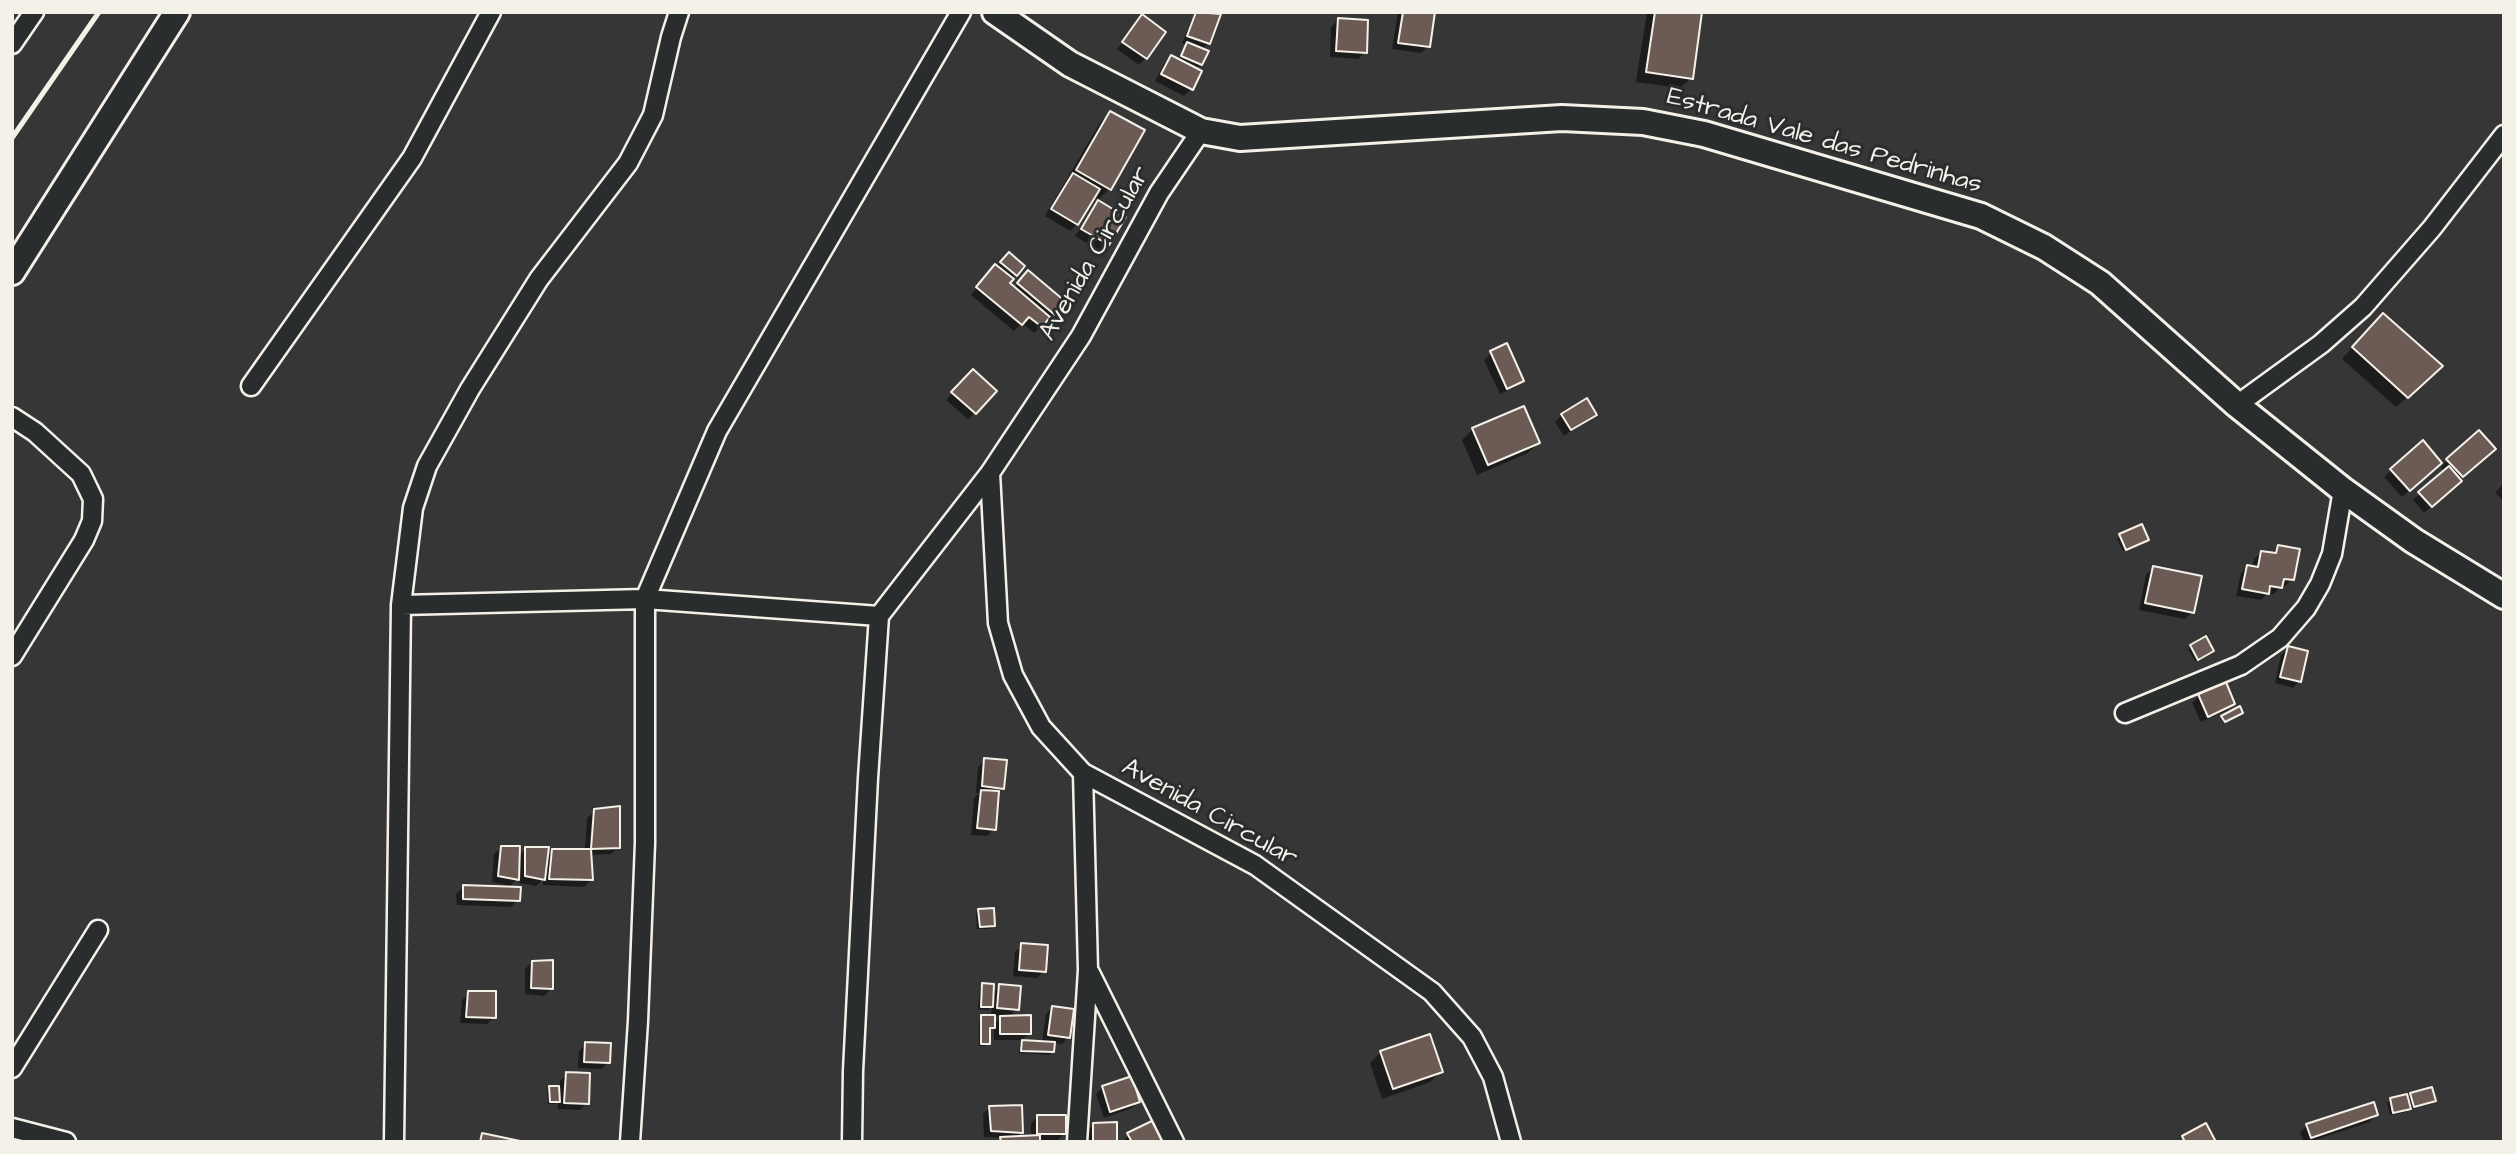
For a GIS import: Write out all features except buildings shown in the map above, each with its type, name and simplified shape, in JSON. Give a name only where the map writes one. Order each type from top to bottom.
[{"type":"main road","points":[[12,272],[177,12]]},
{"type":"main road","name":"Estrada Vale das Pedrinhas","points":[[995,12],[1070,64],[1201,131],[1240,138],[1562,118],[1643,122],[1704,134],[1981,216],[2044,247],[2100,283],[2237,405],[2343,490],[2414,541],[2504,596]]},
{"type":"street","points":[[12,44],[34,12]]},
{"type":"street","points":[[251,386],[412,158],[491,12]]},
{"type":"street","points":[[394,1142],[401,605],[413,508],[427,466],[470,389],[539,279],[628,163],[653,115],[679,12]]},
{"type":"street","points":[[630,1142],[645,843],[645,599],[717,431],[961,12]]},
{"type":"street","name":"Avenida Circular","points":[[879,616],[990,473],[1081,336],[1160,193],[1201,131]]},
{"type":"street","points":[[2237,405],[2321,344],[2363,307],[2432,228],[2504,135]]},
{"type":"street","points":[[12,417],[35,432],[81,474],[93,499],[92,521],[85,540],[12,656]]},
{"type":"street","name":"Avenida Circular","points":[[990,473],[998,623],[1013,675],[1041,727],[1083,774],[1255,865],[1432,992],[1472,1037],[1493,1077],[1511,1142]]},
{"type":"street","points":[[2125,713],[2241,665],[2280,638],[2306,608],[2320,584],[2332,554],[2343,490]]},
{"type":"street","points":[[401,605],[645,599],[879,616],[868,778],[853,1071],[852,1142]]},
{"type":"street","points":[[1077,1142],[1088,970],[1083,774]]},
{"type":"street","points":[[12,1068],[98,930]]},
{"type":"street","points":[[1088,970],[1174,1142]]},
{"type":"street","points":[[12,1128],[66,1142]]},
{"type":"railway","points":[[12,138],[99,12]]}]
